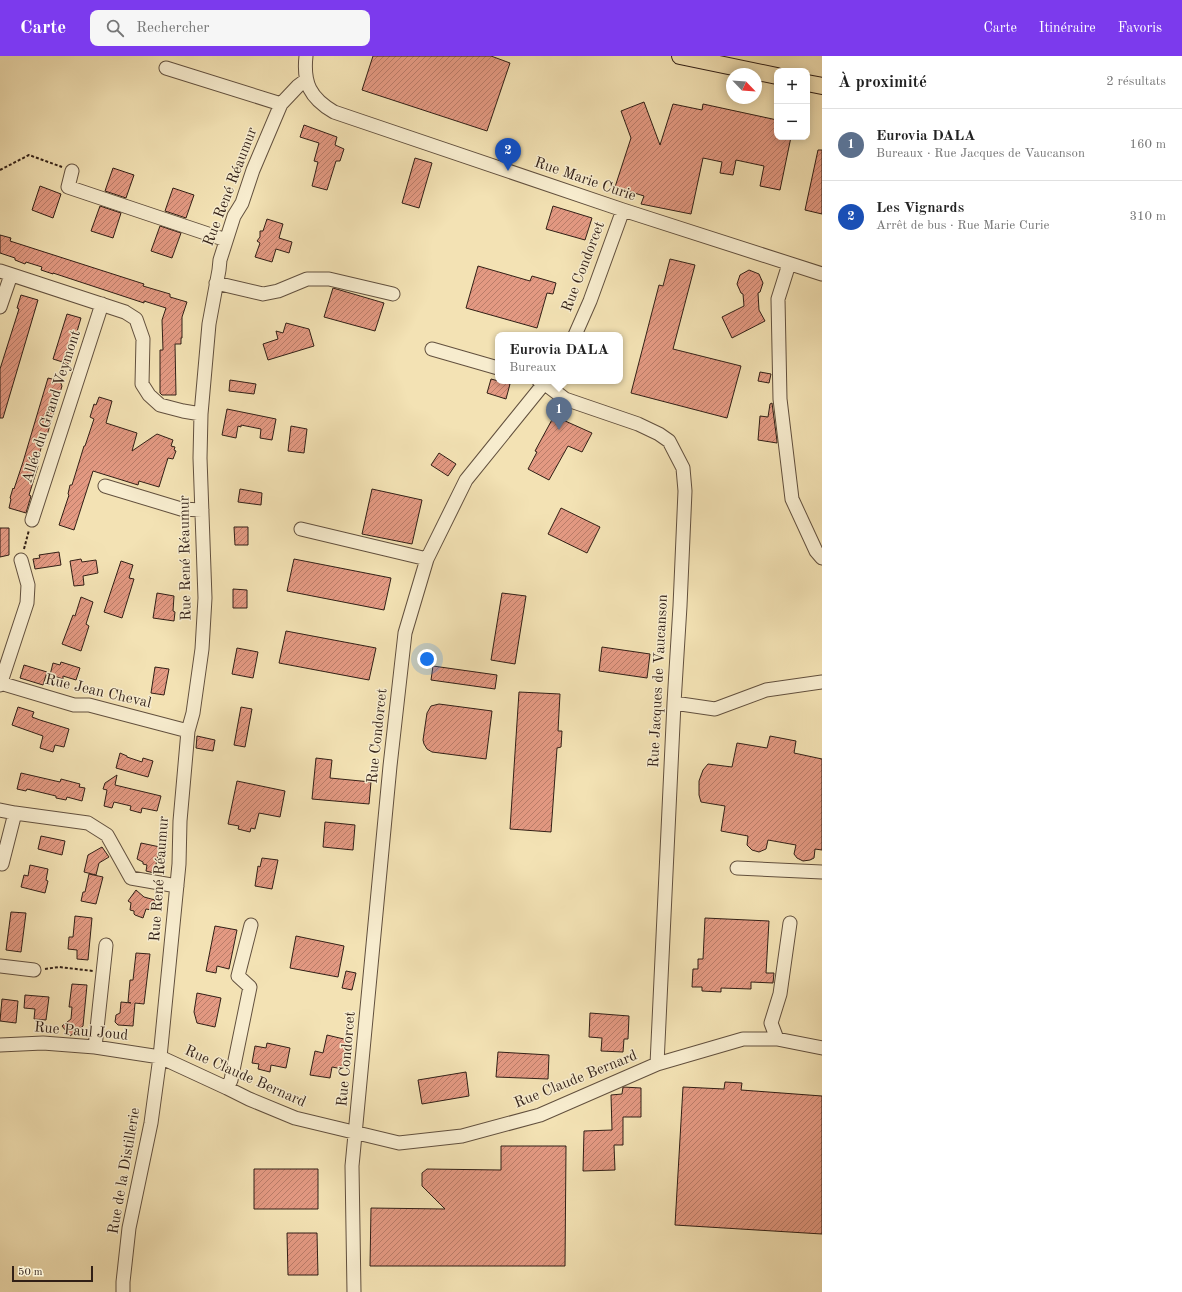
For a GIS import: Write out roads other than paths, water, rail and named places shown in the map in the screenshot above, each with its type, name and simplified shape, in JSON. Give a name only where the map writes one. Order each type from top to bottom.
[{"type":"main road","points":[[680,56],[774,75]]},
{"type":"main road","points":[[810,84],[822,86]]},
{"type":"street","points":[[306,56],[306,80]]},
{"type":"street","points":[[166,68],[281,104]]},
{"type":"street","name":"Rue René Réaumur","points":[[160,1057],[180,864],[180,821],[188,731],[202,649],[205,598],[200,458],[201,414],[209,324],[220,260],[234,216],[242,203],[253,170],[281,104],[298,86],[306,80]]},
{"type":"street","name":"Rue Marie Curie","points":[[306,80],[315,98],[334,112],[623,210],[822,274]]},
{"type":"street","points":[[72,171],[68,187],[226,240]]},
{"type":"street","name":"Rue Condorcet","points":[[576,332],[590,301],[623,210]]},
{"type":"street","points":[[789,264],[778,299],[780,399],[792,499],[816,551],[822,558]]},
{"type":"street","points":[[0,307],[6,273],[125,312],[136,319],[143,339],[142,384],[149,395],[160,405],[201,414]]},
{"type":"street","points":[[216,283],[263,294],[278,291],[307,279],[329,279],[393,294]]},
{"type":"street","name":"Allée du Grand Veymont","points":[[32,520],[102,304]]},
{"type":"street","points":[[432,349],[495,367]]},
{"type":"street","name":"Rue Condorcet","points":[[354,1292],[352,1166],[389,774],[405,634],[426,559],[466,480],[541,384]]},
{"type":"street","name":"Rue Jacques de Vaucanson","points":[[546,384],[565,399],[638,424],[659,434],[669,441],[683,468],[685,491],[657,1064]]},
{"type":"street","points":[[105,486],[181,509],[202,510]]},
{"type":"street","points":[[301,529],[426,559]]},
{"type":"street","points":[[0,684],[27,603],[28,585],[21,560]]},
{"type":"street","points":[[674,703],[715,709],[766,690],[822,682]]},
{"type":"street","name":"Rue Jean Cheval","points":[[0,684],[74,705],[89,705],[188,731]]},
{"type":"street","points":[[0,810],[88,823],[107,835],[131,878],[177,886]]},
{"type":"street","points":[[2,864],[15,813]]},
{"type":"street","points":[[738,868],[822,872]]},
{"type":"street","points":[[777,1039],[771,1023],[780,994],[790,923]]},
{"type":"street","points":[[227,1088],[231,1080],[250,987],[238,976],[251,925]]},
{"type":"street","points":[[95,1047],[106,945]]},
{"type":"street","points":[[0,966],[34,970]]},
{"type":"street","name":"Rue Claude Bernard","points":[[160,1057],[248,1099],[295,1118],[356,1134],[400,1143],[462,1136],[540,1115],[657,1064],[743,1039],[777,1039],[802,1043]]},
{"type":"street","name":"Rue Paul Joud","points":[[0,1045],[43,1043],[95,1047],[160,1057]]},
{"type":"street","points":[[802,1043],[822,1044]]},
{"type":"street","points":[[802,1043],[822,1048]]},
{"type":"street","name":"Rue de la Distillerie","points":[[123,1292],[130,1228],[151,1123],[160,1057]]},
{"type":"place","name":"Les Vignards","points":[[508,171]]},
{"type":"place","name":"Eurovia DALA","points":[[559,430]]}]
